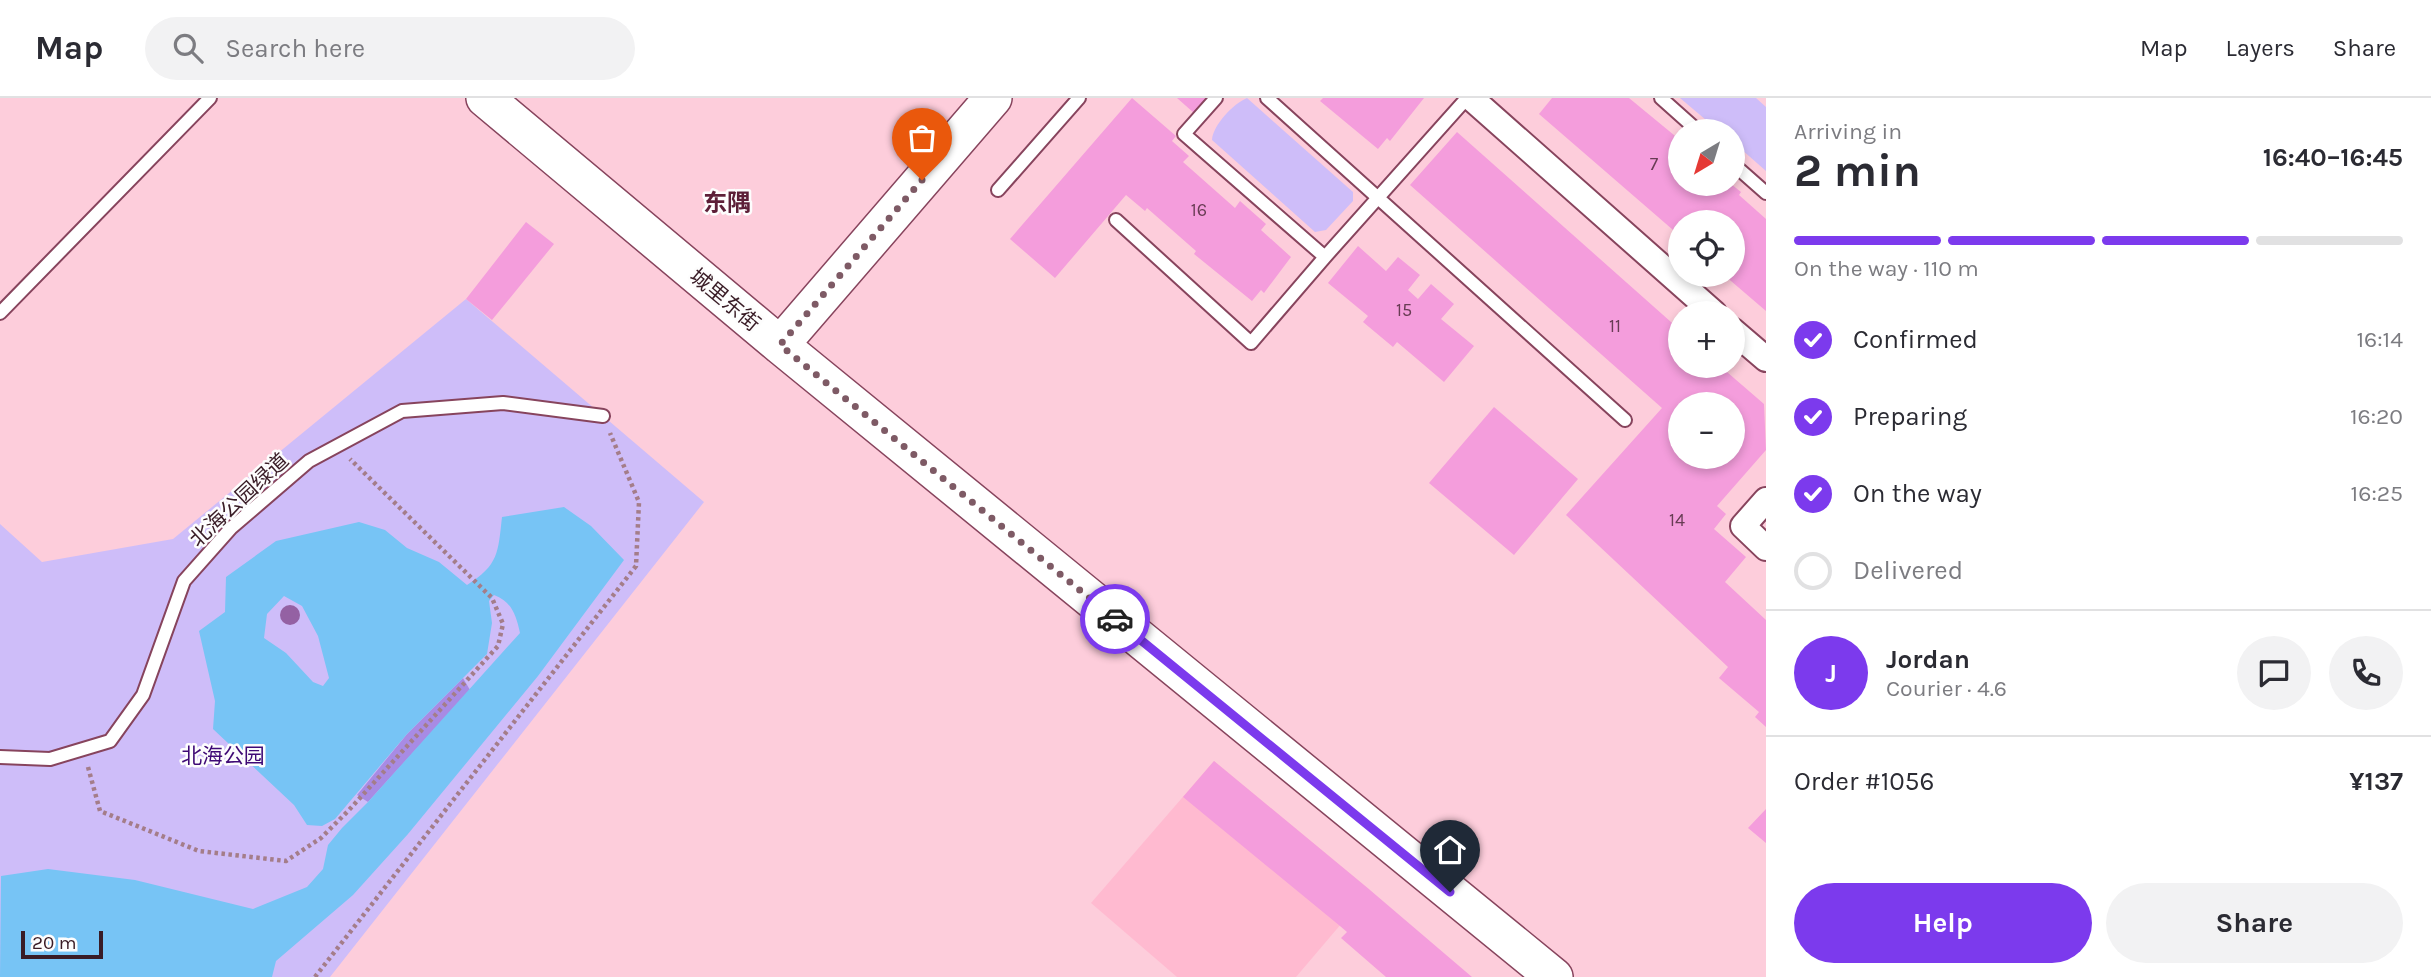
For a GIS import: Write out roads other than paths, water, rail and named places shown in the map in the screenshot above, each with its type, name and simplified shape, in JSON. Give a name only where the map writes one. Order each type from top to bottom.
[{"type":"street","name":"城里东街","points":[[485,98],[780,345],[1554,977]]},
{"type":"street","points":[[780,345],[993,98]]},
{"type":"street","points":[[1479,101],[1701,301]]},
{"type":"street","points":[[1745,341],[1766,359]]},
{"type":"street","points":[[1766,500],[1743,526],[1766,548]]},
{"type":"lane","points":[[0,313],[210,98]]},
{"type":"lane","points":[[998,190],[1079,98]]},
{"type":"lane","points":[[1216,98],[1185,134],[1325,257]]},
{"type":"lane","points":[[1267,98],[1625,421]]},
{"type":"lane","points":[[1661,98],[1685,119]]},
{"type":"lane","points":[[1116,220],[1251,343],[1377,198],[1479,101]]},
{"type":"lane","points":[[1745,174],[1766,193]]},
{"type":"lane","name":"北海公园绿道","points":[[0,757],[50,759],[110,741],[143,695],[184,581],[230,528],[310,461],[402,411],[503,403],[603,416]]},
{"type":"water","name":"北海公园","points":[[564,507],[591,526],[624,560],[538,676],[408,834],[353,895],[276,961],[272,977],[0,977],[1,876],[48,869],[135,880],[253,909],[307,887],[323,869],[328,845],[342,828],[520,633],[512,610],[505,601],[494,595],[489,601],[492,623],[487,654],[407,734],[335,819],[322,826],[307,825],[294,805],[213,729],[215,701],[199,631],[225,612],[226,577],[276,541],[359,522],[385,530],[407,548],[439,562],[467,585],[485,571],[495,557],[502,517]],"holes":[[[284,596],[302,606],[318,636],[329,678],[323,686],[313,682],[286,653],[264,638],[267,614]]]},
{"type":"district","name":"东隅","points":[[727,203]]}]
